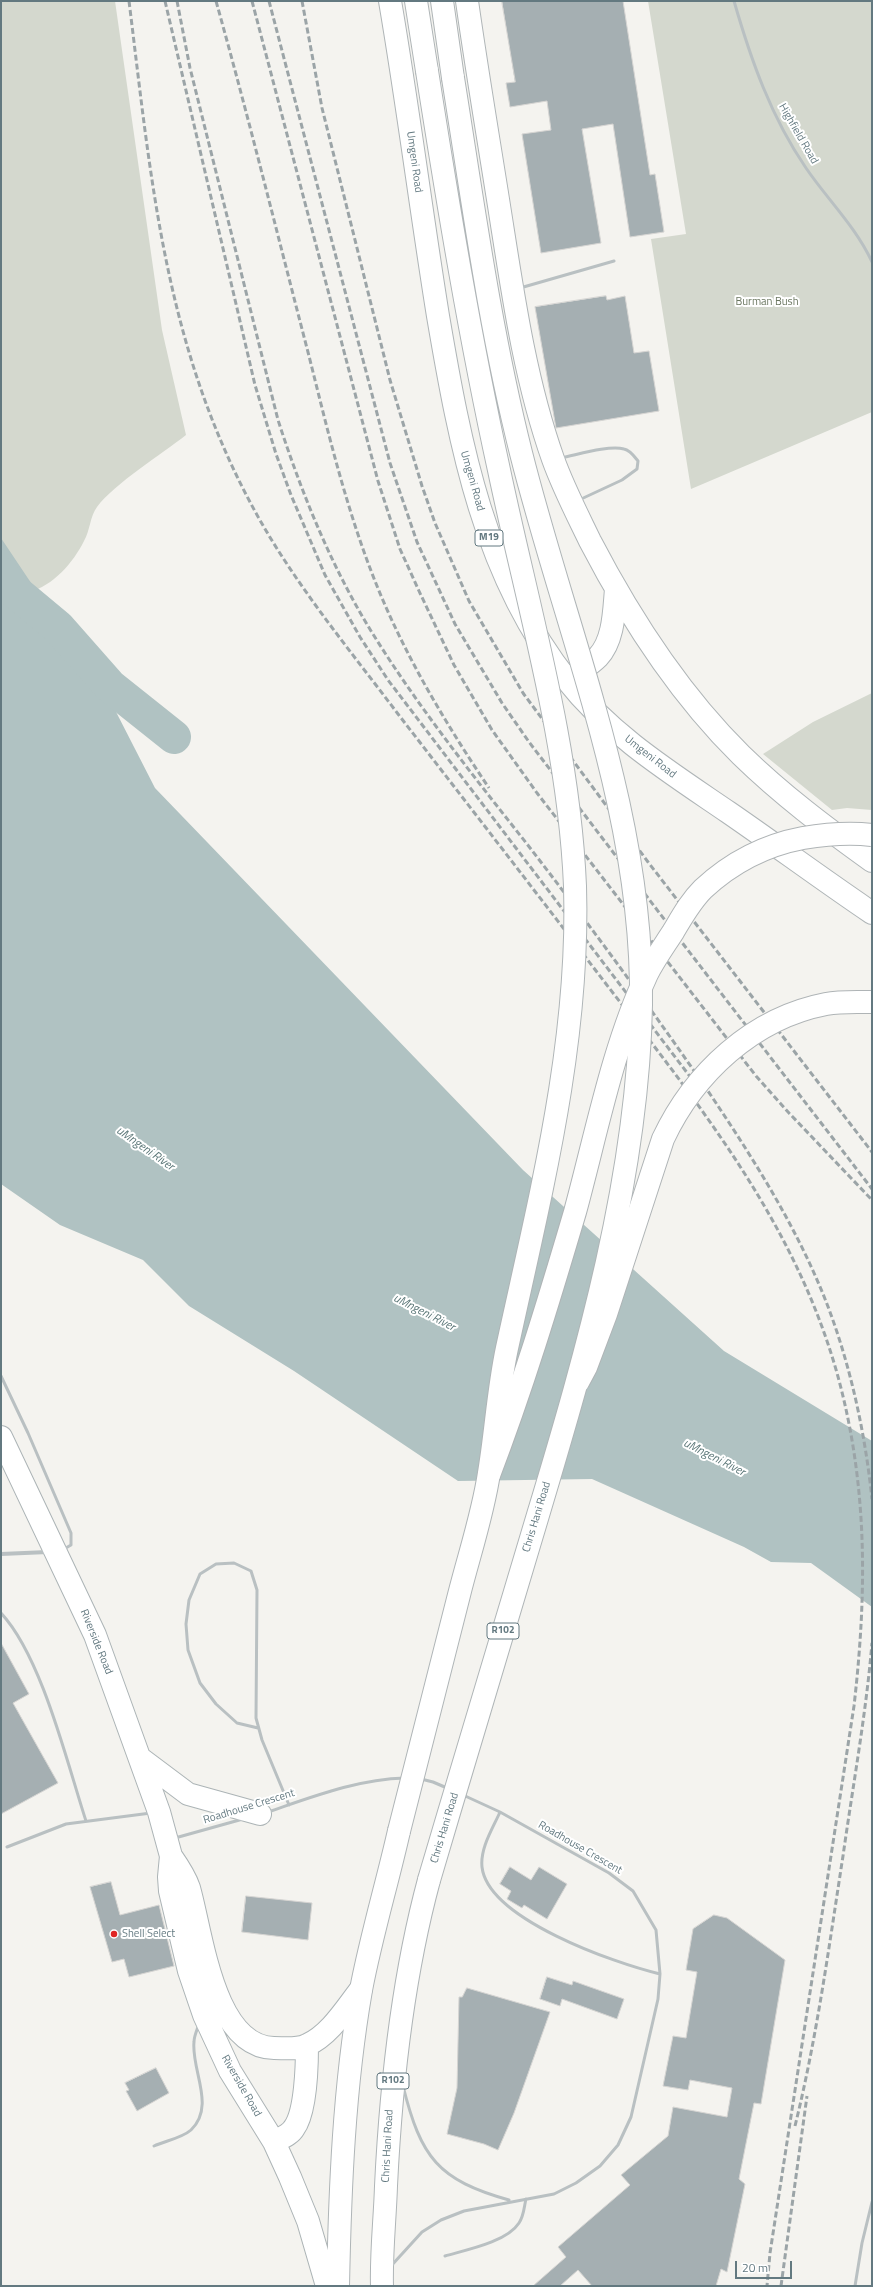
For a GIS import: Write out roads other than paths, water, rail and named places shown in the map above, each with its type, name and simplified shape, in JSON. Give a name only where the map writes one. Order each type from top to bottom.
[{"type":"main road","name":"Umgeni Road","points":[[390,1],[402,70],[424,229],[447,369],[466,462],[493,550],[529,625],[567,681],[597,713],[630,742],[669,773],[872,913]]},
{"type":"main road","points":[[416,1],[471,340],[500,475],[538,638],[558,736],[569,818],[574,885],[574,956],[568,1038],[559,1100],[500,1381],[489,1475]]},
{"type":"main road","points":[[442,1],[493,328],[516,430],[559,588],[600,723],[623,821],[633,891],[641,1003],[635,1092],[615,1220],[578,1382]]},
{"type":"main road","points":[[467,1],[512,290],[536,399],[553,459],[571,503],[616,589],[644,635],[702,712],[740,754],[798,807],[872,862]]},
{"type":"main road","points":[[567,681],[596,659],[606,645],[614,619],[616,589]]},
{"type":"main road","points":[[338,2286],[340,2172],[344,2126],[361,1989],[399,1831],[489,1475],[527,1369],[575,1212],[604,1100],[640,990],[660,952],[688,906],[703,890],[738,862],[786,841],[840,833],[872,835]]},
{"type":"main road","points":[[578,1382],[586,1367],[604,1320],[663,1139],[673,1118],[696,1084],[738,1043],[772,1024],[826,1004],[872,1002]]},
{"type":"main road","name":"Chris Hani Road","points":[[382,2281],[392,2094],[398,2067],[407,1978],[418,1919],[578,1382]]},
{"type":"main road","name":"Riverside Road","points":[[1,1437],[57,1552],[95,1635],[140,1758],[170,1848],[186,1880],[207,1961],[222,2006],[236,2029],[252,2043],[270,2048],[293,2049],[307,2045],[334,2024],[361,1989]]},
{"type":"main road","points":[[140,1758],[188,1794],[254,1816]]},
{"type":"main road","name":"Riverside Road","points":[[170,1848],[170,1890],[189,1971],[204,2015],[230,2071],[274,2142],[308,2221],[327,2286]]},
{"type":"main road","points":[[274,2142],[288,2135],[298,2121],[307,2068],[307,2045]]},
{"type":"street","points":[[1,1554],[57,1552]]},
{"type":"lane","name":"Highfield Road","points":[[734,1],[746,44],[764,91],[783,131],[806,167],[855,232],[872,262]]},
{"type":"lane","points":[[512,290],[614,261]]},
{"type":"lane","points":[[553,459],[623,448],[630,451],[638,461],[637,468],[622,480],[571,503]]},
{"type":"lane","points":[[1,1376],[28,1433],[71,1533],[71,1545],[57,1552]]},
{"type":"lane","points":[[258,1728],[237,1723],[216,1704],[200,1683],[188,1650],[186,1624],[189,1600],[200,1574],[216,1564],[234,1563],[251,1571],[258,1590],[255,1707],[258,1728],[289,1805]]},
{"type":"lane","points":[[1,1613],[14,1630],[38,1676],[86,1821]]},
{"type":"lane","name":"Roadhouse Crescent","points":[[170,1848],[254,1816],[349,1786],[389,1778],[410,1777],[433,1782],[500,1812],[609,1873],[633,1891],[656,1930],[660,1974],[658,1999],[641,2079],[631,2116],[618,2145],[600,2166],[576,2183],[554,2194],[464,2211],[441,2220],[422,2232],[382,2281]]},
{"type":"lane","points":[[7,1847],[47,1830],[86,1821],[159,1812]]},
{"type":"lane","points":[[500,1812],[489,1835],[482,1865],[484,1878],[497,1897],[509,1908],[570,1944],[630,1967],[660,1974]]},
{"type":"lane","points":[[154,2146],[186,2133],[198,2120],[202,2110],[201,2090],[193,2042],[204,2015]]},
{"type":"lane","name":"Roadhouse Crescent","points":[[402,2082],[424,2146],[436,2164],[448,2176],[467,2186],[511,2201]]},
{"type":"lane","points":[[445,2256],[507,2234],[519,2224],[526,2199]]},
{"type":"lane","points":[[855,2286],[862,2243],[872,2202]]},
{"type":"water","name":"uMngeni River","points":[[1,538],[112,704],[155,788],[523,1170],[724,1351],[872,1441],[872,1607],[811,1563],[771,1562],[744,1547],[592,1479],[458,1481],[294,1371],[189,1306],[143,1260],[60,1225],[1,1184]]},
{"type":"waterway","points":[[1,574],[16,592],[58,627],[110,686],[174,737]]},
{"type":"railway","points":[[129,1],[154,195],[180,319],[198,380],[221,441],[250,502],[283,557],[339,637],[674,1072],[740,1166],[769,1214],[796,1265],[818,1318],[837,1373],[855,1456],[862,1539],[863,1580],[858,1664],[854,1706],[770,2253],[767,2286]]},
{"type":"railway","points":[[165,1],[255,385],[276,454],[291,495],[325,575],[360,637],[388,680],[701,1091]]},
{"type":"railway","points":[[177,1],[190,68],[278,420],[296,473],[328,551],[368,626],[405,683],[444,737],[550,874],[642,997],[708,1091],[774,1194],[815,1276],[836,1328],[856,1400],[872,1499]]},
{"type":"railway","points":[[216,1],[252,134],[333,451],[361,544],[385,605],[420,676],[460,744],[489,788]]},
{"type":"railway","points":[[252,1],[378,481],[400,549],[454,665],[492,730],[537,793],[756,1076],[872,1200]]},
{"type":"railway","points":[[269,1],[390,463],[417,542],[455,624],[502,703],[529,742],[872,1189]]},
{"type":"railway","points":[[302,1],[322,108],[390,380],[422,486],[435,523],[469,601],[523,693],[648,862],[872,1152]]},
{"type":"railway","points":[[795,2126],[810,2059],[827,1958],[863,1723],[872,1643]]},
{"type":"railway","points":[[781,2286],[807,2096]]},
{"type":"place","name":"Shell Select","points":[[114,1934]]},
{"type":"park label","name":"Burman Bush","points":[[767,302]]}]
